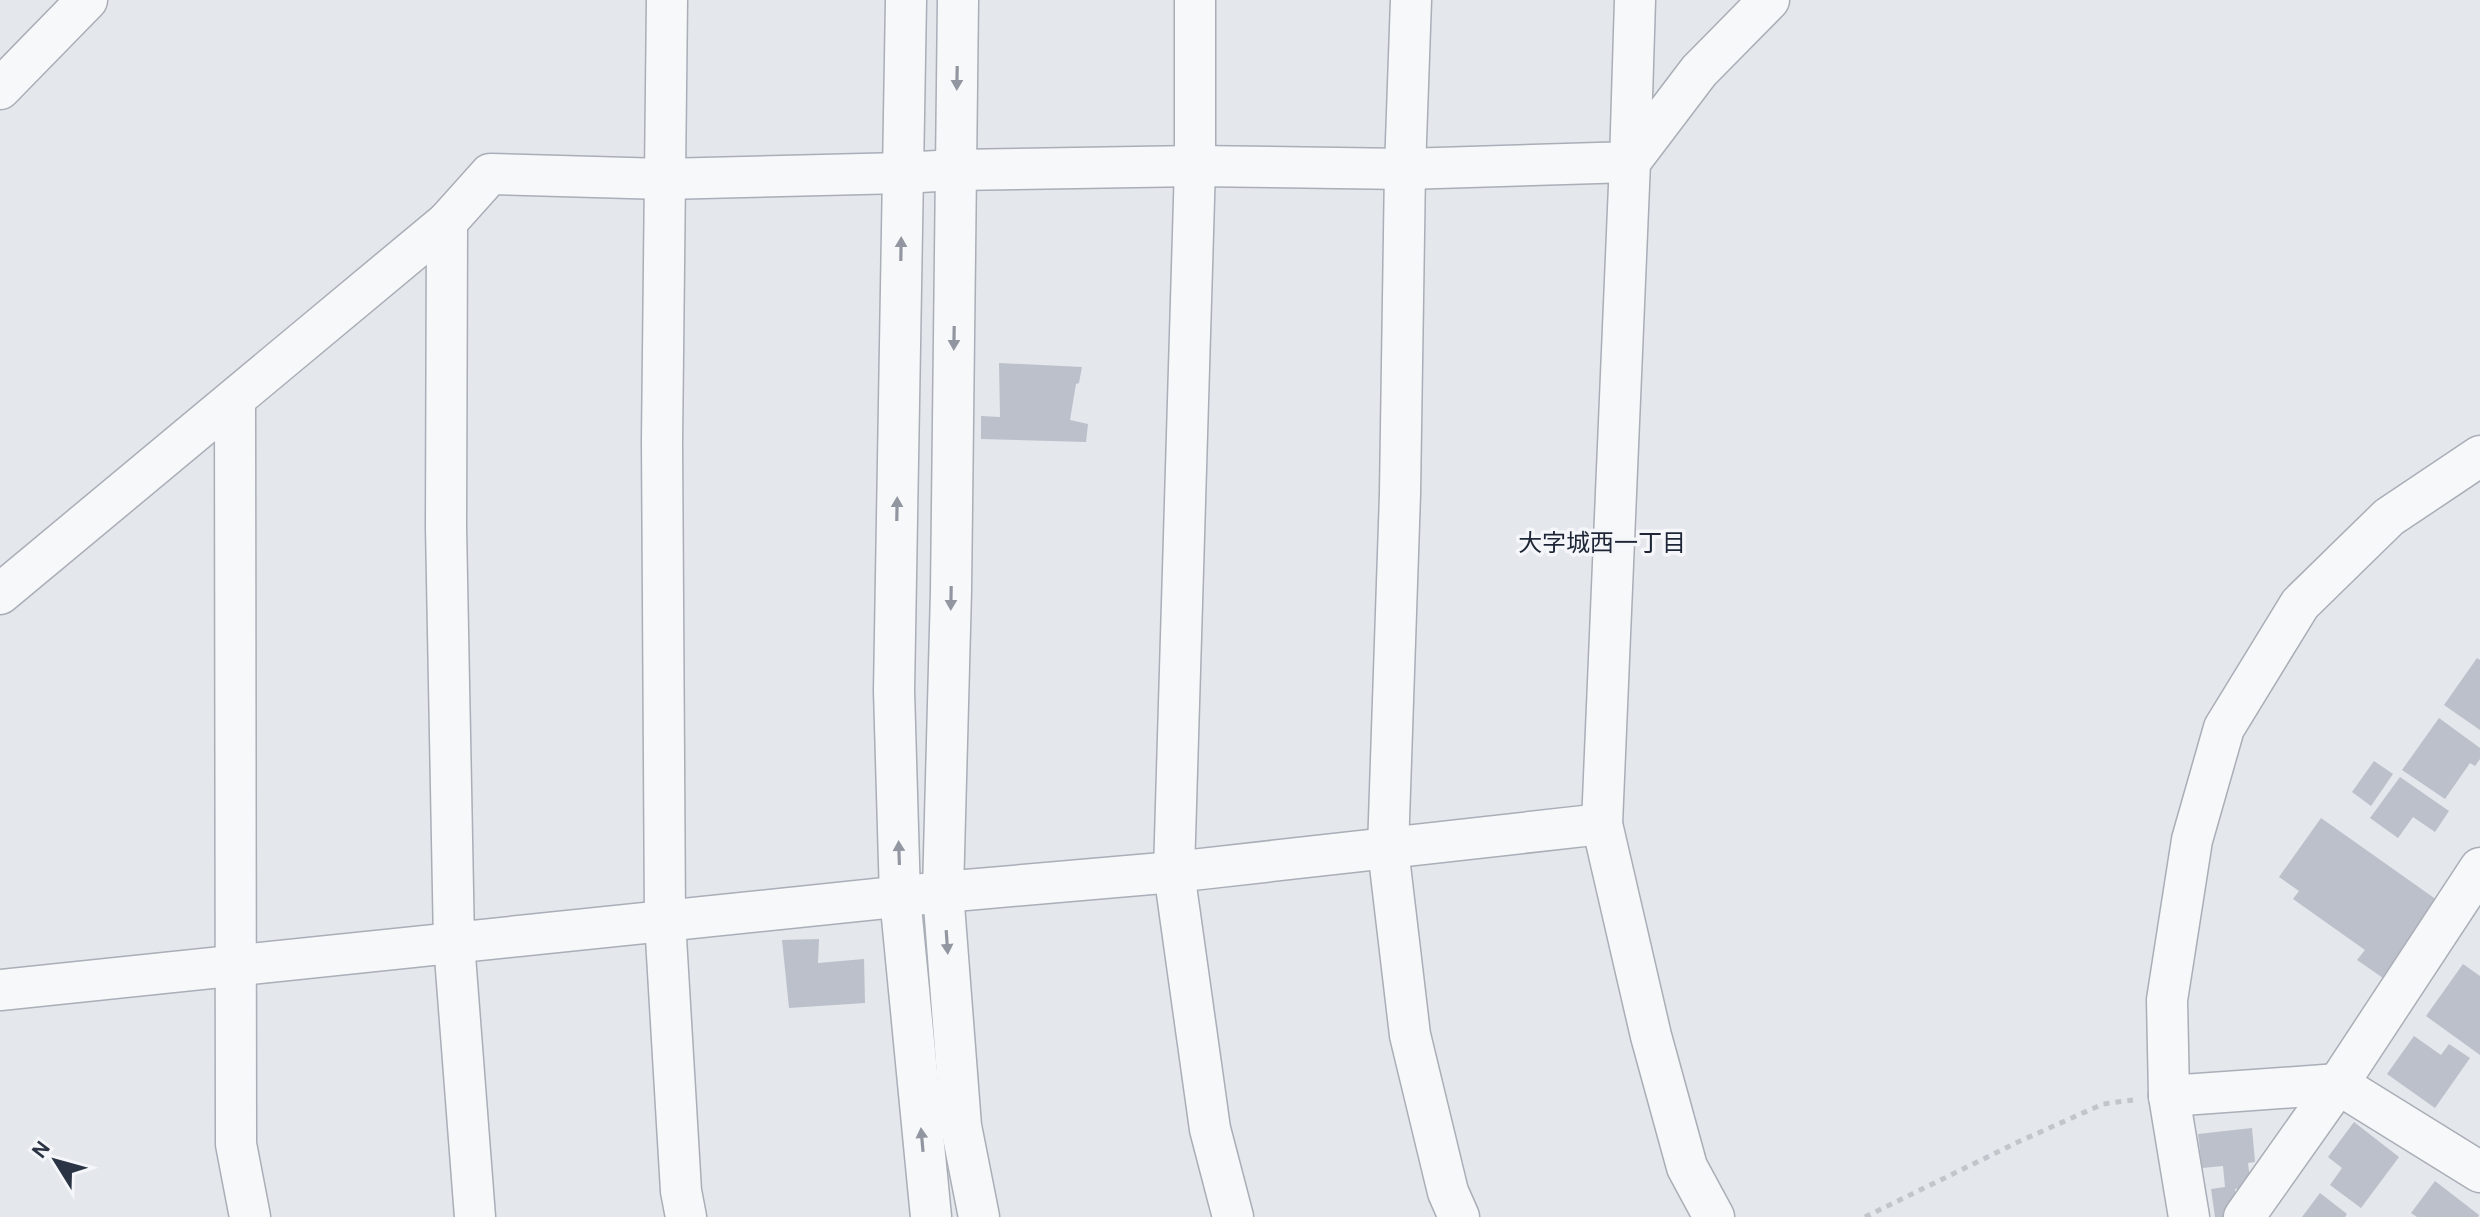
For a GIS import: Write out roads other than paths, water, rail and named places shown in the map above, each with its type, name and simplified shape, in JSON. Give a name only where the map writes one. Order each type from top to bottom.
[{"type":"street","points":[[0,89],[87,0]]},
{"type":"street","points":[[667,0],[662,472],[665,921],[681,1191],[686,1217]]},
{"type":"street","points":[[906,0],[894,691],[900,897],[931,1217]]},
{"type":"street","points":[[958,0],[951,591],[943,892],[961,1126],[979,1217]]},
{"type":"street","points":[[1195,0],[1195,166],[1174,872],[1210,1129],[1233,1217]]},
{"type":"street","points":[[1411,0],[1388,849],[1410,1035],[1448,1192],[1459,1217]]},
{"type":"street","points":[[1635,0],[1602,824],[1651,1036],[1687,1167],[1714,1217]]},
{"type":"street","points":[[1630,162],[1699,71],[1769,0]]},
{"type":"street","points":[[0,594],[447,222],[490,174],[664,179],[955,170],[1195,166],[1405,169],[1630,162]]},
{"type":"street","points":[[447,222],[446,527],[454,943],[475,1217]]},
{"type":"street","points":[[235,400],[236,1144],[250,1217]]},
{"type":"street","points":[[2189,1217],[2169,1096],[2167,1000],[2192,840],[2224,728],[2300,604],[2389,517],[2480,456]]},
{"type":"street","points":[[0,990],[943,892],[1174,872],[1602,824]]},
{"type":"street","points":[[2244,1217],[2338,1084],[2480,868]]},
{"type":"street","points":[[2169,1096],[2338,1084],[2480,1172]]},
{"type":"district","name":"大字城西一丁目","points":[[1602,543]]}]
